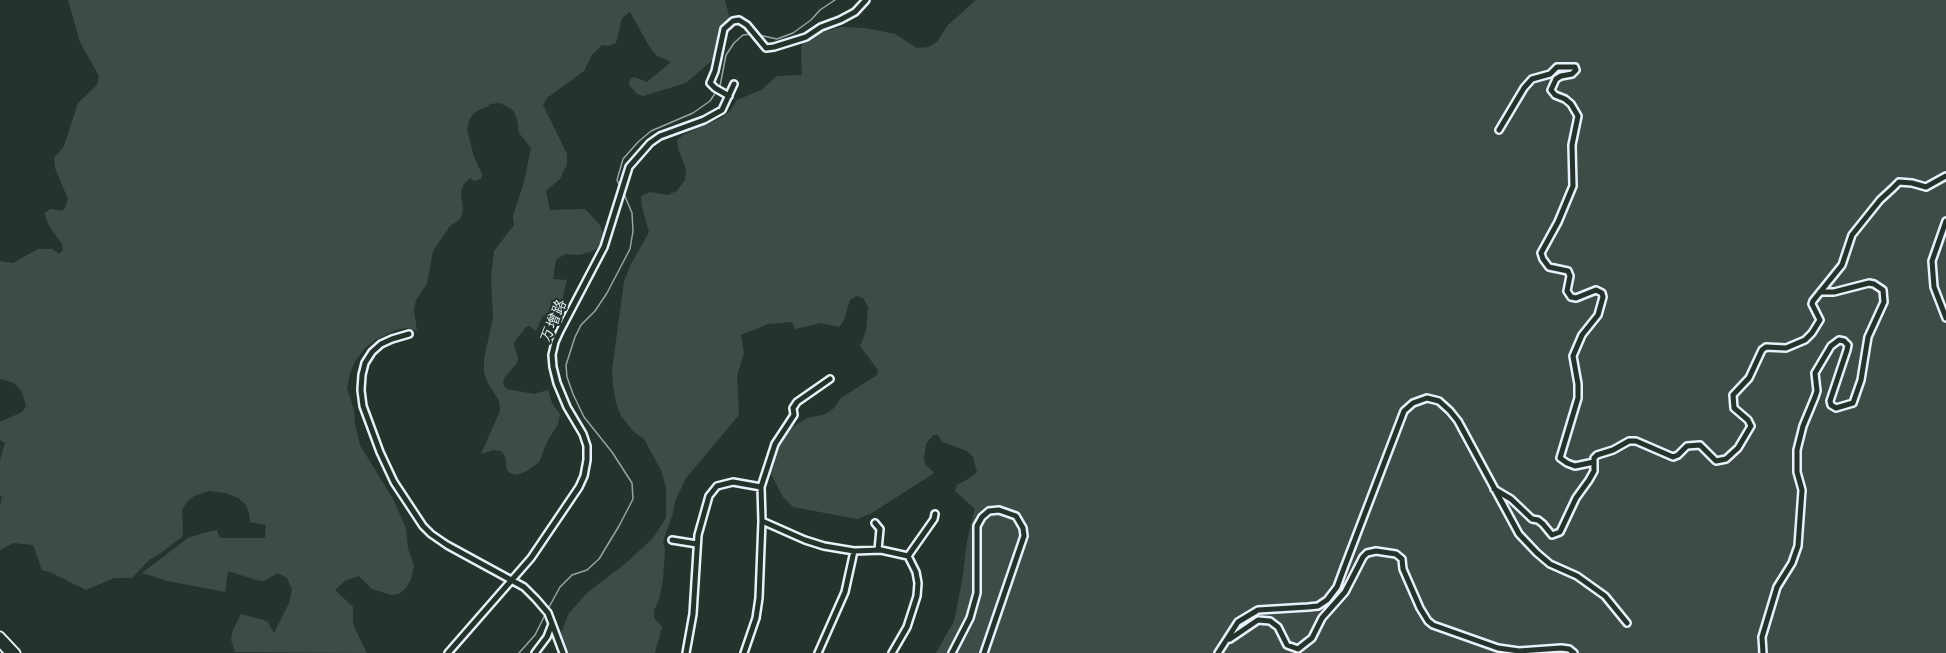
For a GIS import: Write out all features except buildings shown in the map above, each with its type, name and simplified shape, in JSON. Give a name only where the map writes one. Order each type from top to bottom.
[{"type":"main road","points":[[0,636],[16,653]]},
{"type":"main road","points":[[0,644],[9,653]]},
{"type":"street","points":[[729,96],[710,83],[716,71],[724,29],[733,21],[739,20],[747,25],[766,48],[782,46],[806,37],[821,27],[855,12],[866,0]]},
{"type":"street","points":[[1499,130],[1524,88],[1532,79],[1550,74],[1557,67],[1575,67],[1572,74],[1556,79],[1551,90],[1555,95],[1566,99],[1578,116],[1572,145],[1573,186],[1558,222],[1541,253],[1549,267],[1568,271],[1570,276],[1567,291],[1571,297],[1576,298],[1596,290],[1604,297],[1598,315],[1582,334],[1573,356],[1578,398],[1560,458],[1575,466],[1594,462]]},
{"type":"street","name":"万增路","points":[[448,653],[531,558],[584,476],[587,446],[557,383],[552,356],[560,331],[604,247],[629,167],[650,143],[660,136],[722,110],[734,84]]},
{"type":"street","points":[[1494,489],[1511,499],[1532,519],[1538,520],[1552,535],[1560,532],[1576,498],[1594,471],[1594,458],[1629,441],[1636,441],[1673,457],[1687,446],[1700,445],[1716,461],[1726,459],[1738,448],[1751,426],[1748,420],[1734,408],[1733,395],[1749,378],[1762,350],[1766,347],[1786,348],[1805,340],[1812,333],[1820,320],[1812,304],[1842,265],[1852,235],[1880,200],[1899,183],[1912,183],[1926,187],[1946,176]]},
{"type":"street","points":[[1946,221],[1932,261],[1934,287],[1946,318]]},
{"type":"street","points":[[1763,653],[1762,637],[1777,587],[1792,563],[1798,546],[1802,490],[1797,472],[1797,450],[1803,426],[1817,391],[1815,373],[1831,346],[1839,340],[1844,341],[1848,345],[1847,350],[1830,401],[1831,405],[1836,408],[1853,403],[1861,380],[1868,338],[1884,302],[1883,290],[1869,283],[1834,292],[1820,292]]},
{"type":"street","points":[[409,334],[381,344],[365,363],[362,375],[363,406],[394,482],[423,526],[431,534],[524,587],[542,605],[551,621],[563,653]]},
{"type":"street","points":[[744,653],[756,618],[759,598],[761,487],[775,444],[794,415],[793,408],[797,402],[830,380]]},
{"type":"street","points":[[1218,653],[1238,622],[1258,610],[1318,606],[1327,600],[1337,587],[1404,411],[1417,401],[1427,398],[1439,401],[1458,421],[1519,534],[1550,564],[1577,576],[1605,596],[1627,623]]},
{"type":"street","points":[[687,653],[693,614],[697,544],[704,508],[709,496],[717,486],[734,482],[761,487]]},
{"type":"street","points":[[952,653],[970,618],[977,593],[977,526],[989,511],[999,510],[1016,516],[1023,528],[1024,536],[984,653]]},
{"type":"street","points":[[908,556],[934,519],[935,514]]},
{"type":"street","points":[[762,521],[805,540],[854,551],[878,550],[908,556]]},
{"type":"street","points":[[875,523],[880,530],[878,550]]},
{"type":"street","points":[[672,540],[697,544]]},
{"type":"street","points":[[818,653],[845,592],[854,551]]},
{"type":"street","points":[[1226,642],[1258,620],[1270,621],[1278,627],[1287,645],[1298,649],[1312,638],[1322,618],[1345,592],[1363,557],[1367,553],[1376,551],[1396,554],[1402,559],[1403,569],[1420,608],[1433,625],[1498,648],[1519,651],[1561,648],[1569,649],[1574,653]]},
{"type":"street","points":[[892,653],[907,627],[917,596],[916,573],[908,556]]},
{"type":"street","points":[[535,653],[547,637],[551,621]]},
{"type":"shaded area","points":[[68,0],[725,0],[730,19],[725,39],[716,57],[686,83],[643,96],[637,94],[629,85],[630,79],[634,77],[647,82],[671,62],[657,56],[630,12],[622,18],[616,43],[608,46],[602,45],[592,55],[584,71],[547,98],[543,105],[567,154],[567,164],[560,179],[546,191],[550,210],[585,209],[600,225],[603,233],[600,246],[593,251],[579,255],[565,254],[556,260],[553,279],[567,280],[562,301],[567,304],[564,320],[556,307],[542,317],[536,331],[529,326],[526,327],[515,341],[517,363],[505,377],[504,386],[507,389],[534,394],[548,390],[552,403],[560,414],[558,424],[539,462],[517,475],[507,470],[505,456],[501,451],[493,450],[481,454],[500,411],[499,401],[484,373],[484,359],[493,318],[491,278],[494,251],[514,225],[513,216],[524,182],[531,148],[519,133],[513,110],[500,103],[490,104],[479,110],[469,120],[467,130],[474,157],[482,174],[481,179],[474,181],[470,178],[464,184],[461,191],[463,211],[460,219],[450,226],[433,251],[427,284],[416,300],[414,310],[417,331],[407,328],[396,330],[375,340],[365,348],[354,363],[347,388],[354,410],[360,445],[393,499],[406,528],[408,549],[414,565],[411,579],[399,594],[391,595],[372,589],[359,576],[346,580],[335,590],[353,607],[353,622],[367,653],[235,652],[231,640],[241,614],[267,621],[274,633],[289,603],[292,589],[287,578],[278,573],[264,581],[228,571],[225,592],[168,581],[142,573],[188,538],[203,533],[217,530],[220,538],[265,538],[266,525],[250,522],[246,505],[238,498],[225,493],[209,491],[194,496],[187,502],[182,510],[183,536],[149,560],[132,578],[114,578],[86,590],[42,570],[33,545],[13,543],[0,550],[2,497],[0,496],[0,460],[5,443],[0,440],[0,422],[22,412],[26,406],[22,392],[14,383],[0,379],[0,261],[13,263],[38,249],[52,249],[59,254],[63,250],[62,244],[49,226],[44,213],[51,209],[62,211],[68,199],[55,168],[54,158],[64,146],[78,103],[97,85],[99,76],[80,42]]},
{"type":"shaded area","points":[[976,0],[1946,0],[1946,653],[936,653],[954,621],[962,582],[967,541],[975,509],[955,491],[957,485],[977,472],[973,457],[967,451],[942,442],[938,435],[933,435],[926,444],[924,458],[925,464],[934,473],[872,513],[857,519],[793,507],[783,497],[770,472],[779,440],[794,426],[807,418],[826,414],[841,398],[877,375],[878,370],[860,346],[866,331],[868,307],[863,298],[857,296],[850,300],[844,320],[839,327],[821,323],[795,329],[792,322],[768,324],[741,335],[744,353],[737,376],[739,415],[686,478],[675,501],[663,541],[665,549],[663,580],[659,600],[654,610],[654,618],[662,627],[655,653],[568,653],[561,633],[569,613],[587,593],[626,563],[653,538],[666,518],[666,487],[661,470],[644,439],[634,432],[621,416],[613,385],[612,370],[624,282],[649,232],[641,196],[650,192],[668,195],[677,191],[685,180],[686,169],[677,140],[683,135],[723,117],[737,100],[761,90],[777,76],[802,75],[801,46],[815,34],[841,27],[865,28],[895,34],[917,48],[928,47],[937,42],[947,26]]},
{"type":"waterway","points":[[759,35],[777,39],[793,33],[835,0]]},
{"type":"waterway","points":[[620,187],[617,180],[623,159],[651,131],[693,113],[710,101],[720,86],[726,55],[743,35],[752,34]]},
{"type":"waterway","points":[[548,609],[560,587],[572,575],[587,570],[599,559],[633,499],[632,483],[612,452],[584,417],[567,377],[566,365],[581,325],[595,311],[607,293],[630,249],[633,231],[632,213],[624,194]]},
{"type":"waterway","points":[[519,653],[535,635],[546,613]]}]
